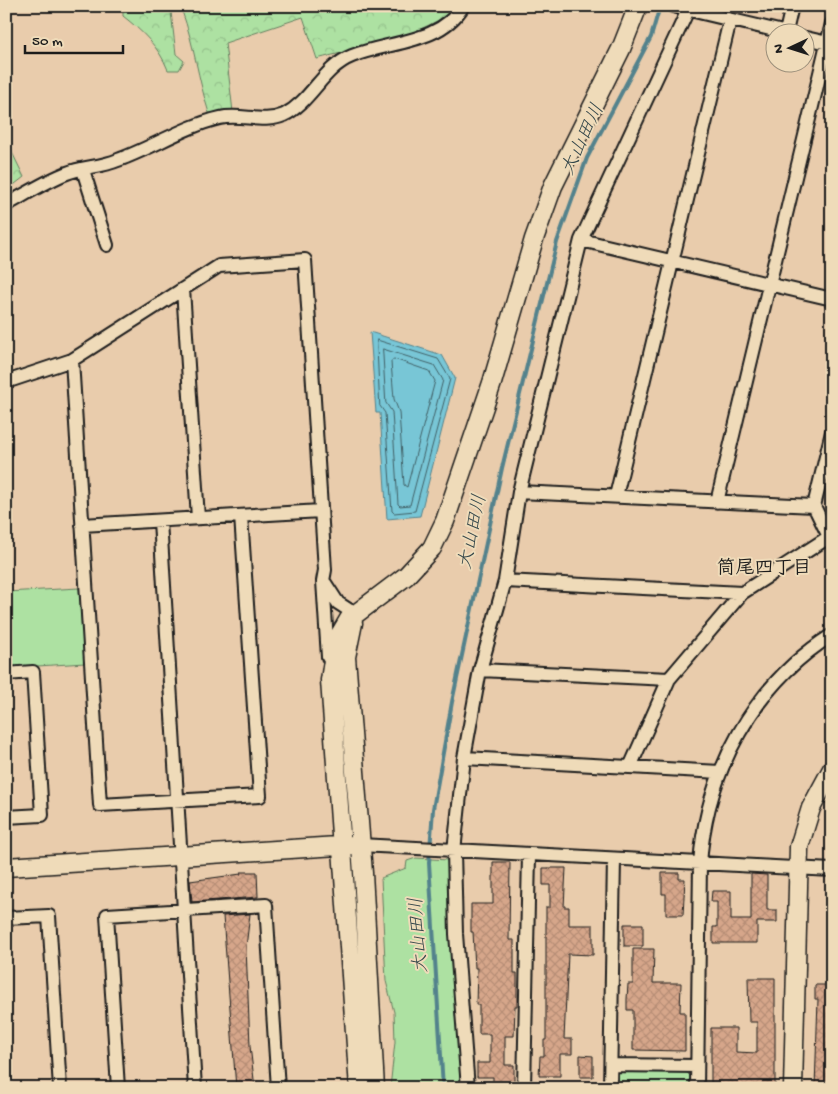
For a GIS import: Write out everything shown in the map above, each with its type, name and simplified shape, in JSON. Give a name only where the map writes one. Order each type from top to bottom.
[{"type":"street","points":[[6,205],[67,173],[117,161],[222,118],[258,119],[284,115],[307,96],[334,65],[363,52],[401,44],[448,24],[456,19],[463,6]]},
{"type":"street","points":[[330,680],[336,642],[358,611],[406,576],[416,566],[432,548],[446,521],[492,383],[534,239],[553,186],[622,49],[638,6]]},
{"type":"street","points":[[787,22],[792,6]]},
{"type":"street","points":[[468,1088],[456,934],[454,851],[464,758],[480,670],[505,581],[519,492],[580,240],[682,8],[766,28]]},
{"type":"street","points":[[616,496],[730,20]]},
{"type":"street","points":[[717,502],[829,43],[832,22]]},
{"type":"street","points":[[816,40],[829,43]]},
{"type":"street","points":[[83,170],[107,245]]},
{"type":"street","points":[[580,240],[832,299]]},
{"type":"street","points":[[6,382],[72,360],[218,266],[305,260],[340,846],[345,874],[359,1088]]},
{"type":"street","points":[[183,289],[198,518]]},
{"type":"street","points":[[72,360],[100,805],[260,796],[241,516]]},
{"type":"street","points":[[630,767],[669,679],[742,593],[831,538],[814,506],[832,432]]},
{"type":"street","points":[[519,492],[814,506]]},
{"type":"street","points":[[82,526],[321,511]]},
{"type":"street","points":[[160,521],[196,1088]]},
{"type":"street","points":[[323,581],[338,603],[358,611]]},
{"type":"street","points":[[505,581],[742,593]]},
{"type":"street","points":[[358,611],[352,624],[346,657],[375,1088]]},
{"type":"street","points":[[697,1088],[700,864],[707,813],[720,772],[742,728],[766,694],[790,667],[832,635]]},
{"type":"street","points":[[480,670],[669,679]]},
{"type":"street","points":[[6,674],[33,672],[42,814],[6,817]]},
{"type":"street","points":[[464,758],[720,772]]},
{"type":"street","points":[[793,1088],[799,847],[811,808],[832,769]]},
{"type":"street","points":[[6,867],[360,845],[832,870]]},
{"type":"street","points":[[524,1088],[529,855]]},
{"type":"street","points":[[610,1088],[614,859]]},
{"type":"street","points":[[118,1088],[107,915],[266,905],[278,1088]]},
{"type":"street","points":[[6,918],[48,916],[60,1088]]},
{"type":"street","points":[[611,1065],[697,1066]]},
{"type":"green space","points":[[123,6],[456,6],[429,25],[411,33],[317,59],[303,17],[225,43],[233,112],[209,113],[182,11],[171,12],[176,54],[184,61],[179,70],[168,70],[160,54],[149,40],[123,16]]},
{"type":"green space","points":[[6,140],[24,177],[6,191]]},
{"type":"green space","points":[[79,588],[85,663],[6,668],[6,592]]},
{"type":"green space","points":[[416,858],[448,860],[449,917],[462,1088],[390,1088],[395,1042],[394,1012],[386,981],[381,878],[406,868],[407,861]]},
{"type":"green space","points":[[621,1071],[685,1071],[690,1076],[690,1088],[617,1088],[617,1075]]},
{"type":"water","points":[[370,332],[442,355],[455,378],[420,516],[387,519],[380,413],[376,413]]},
{"type":"building","points":[[493,862],[510,862],[509,940],[514,940],[517,1006],[515,1006],[514,1036],[505,1036],[505,1065],[514,1065],[514,1083],[493,1083],[493,1077],[477,1077],[477,1063],[490,1063],[490,1034],[479,1034],[479,1005],[476,1005],[477,968],[475,968],[473,932],[471,932],[471,904],[493,904]]},
{"type":"building","points":[[543,868],[566,868],[564,907],[569,907],[569,925],[593,925],[593,955],[568,954],[564,1039],[572,1039],[572,1054],[560,1054],[560,1076],[539,1076],[540,1056],[544,1056],[544,1040],[546,1040],[546,907],[550,907],[550,885],[543,885]]},
{"type":"building","points":[[240,872],[257,872],[258,897],[192,902],[190,881],[241,874]]},
{"type":"building","points":[[662,873],[679,873],[679,879],[685,879],[683,915],[666,915],[666,894],[662,894]]},
{"type":"building","points":[[751,874],[767,875],[767,910],[777,910],[777,922],[757,922],[757,943],[713,943],[713,927],[717,927],[717,902],[711,902],[712,891],[731,891],[731,920],[751,920]]},
{"type":"building","points":[[250,914],[246,947],[250,1046],[255,1088],[236,1088],[223,916]]},
{"type":"building","points":[[624,924],[643,924],[643,946],[624,946]]},
{"type":"building","points":[[633,949],[654,949],[653,983],[681,983],[680,1012],[685,1012],[685,1051],[633,1050],[633,1010],[627,1010],[627,999],[628,984],[633,984]]},
{"type":"building","points":[[748,978],[775,978],[775,1088],[711,1088],[711,1028],[736,1028],[736,1052],[757,1053],[757,1022],[749,1022]]},
{"type":"building","points":[[815,985],[832,985],[832,1088],[815,1088],[818,999],[815,999]]},
{"type":"building","points":[[580,1055],[593,1056],[593,1077],[580,1077]]},
{"type":"waterway","name":"大山田川","points":[[443,1088],[429,863],[433,809],[452,702],[502,468],[557,242],[587,158],[651,37],[660,6]]},
{"type":"district","name":"筒尾四丁目","points":[[764,569]]}]
